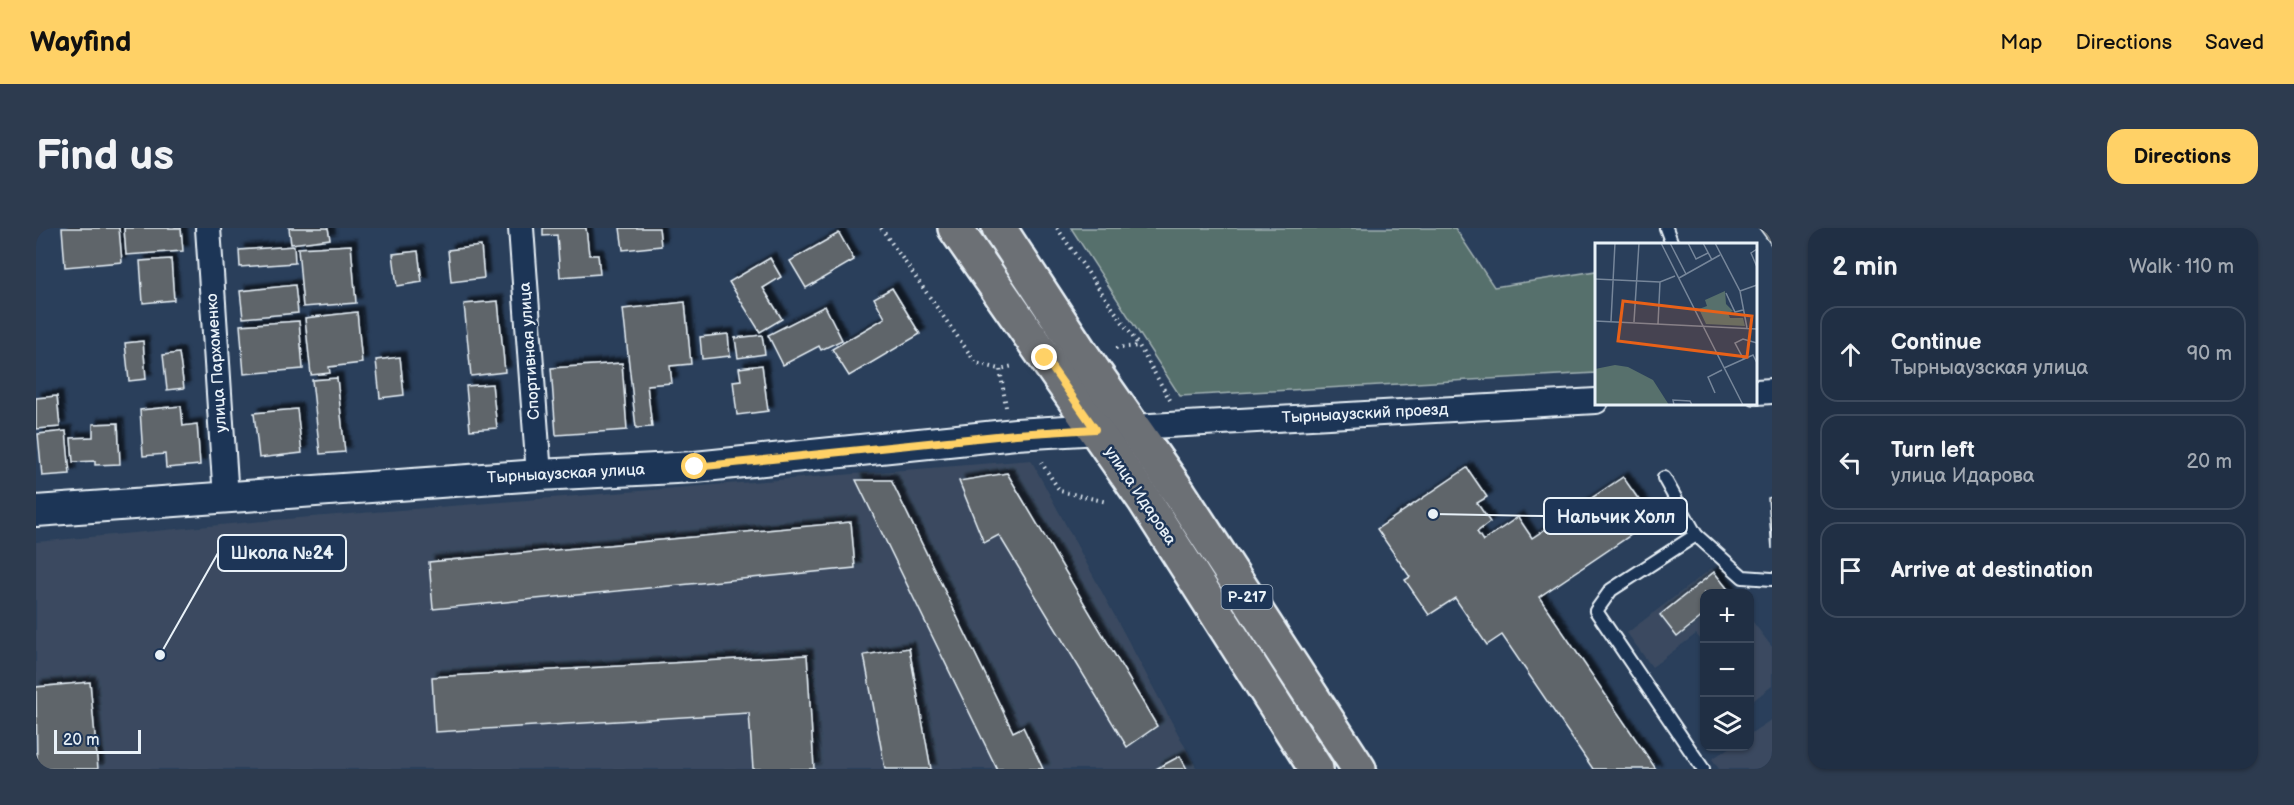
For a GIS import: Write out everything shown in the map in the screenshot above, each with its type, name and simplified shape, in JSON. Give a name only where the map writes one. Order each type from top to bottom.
[{"type":"main road","name":"улица Идарова","points":[[955,228],[1145,501],[1316,769]]},
{"type":"main road","name":"улица Идарова","points":[[999,228],[1081,352],[1180,494],[1359,769]]},
{"type":"street","name":"улица Пархоменко","points":[[208,228],[226,498]]},
{"type":"street","name":"Спортивная улица","points":[[521,228],[539,475]]},
{"type":"street","points":[[1757,392],[1772,391]]},
{"type":"street","name":"Тырныаузский проезд","points":[[1133,427],[1595,401]]},
{"type":"street","name":"Тырныаузская улица","points":[[36,511],[539,475],[695,467],[1016,434],[1133,427]]},
{"type":"lane","points":[[1666,228],[1672,243]]},
{"type":"lane","points":[[1664,478],[1695,535],[1743,577],[1772,579]]},
{"type":"lane","points":[[1695,535],[1611,590],[1596,611],[1704,769]]},
{"type":"path","points":[[881,228],[975,363],[1000,369],[1019,364]]},
{"type":"path","points":[[1057,228],[1139,346],[1171,401]]},
{"type":"path","points":[[1108,349],[1139,346]]},
{"type":"path","points":[[1000,369],[1006,407]]},
{"type":"path","points":[[1035,454],[1060,490],[1112,504]]},
{"type":"shaded area","points":[[1031,460],[1197,769],[36,769],[36,542],[286,519]]},
{"type":"shaded area","points":[[1712,568],[1728,589],[1700,589],[1700,639],[1696,634],[1652,667],[1627,633]]},
{"type":"shaded area","points":[[1754,623],[1772,647],[1772,686],[1754,700]]},
{"type":"shaded area","points":[[1772,719],[1772,763],[1762,769],[1719,769],[1712,759],[1724,751],[1754,751],[1754,731]]},
{"type":"green space","points":[[1071,228],[1455,228],[1494,287],[1595,271],[1595,373],[1180,396]]},
{"type":"building","points":[[62,228],[119,228],[122,262],[65,267]]},
{"type":"building","points":[[124,228],[181,228],[183,251],[126,255]]},
{"type":"building","points":[[289,228],[328,228],[330,239],[291,244]]},
{"type":"building","points":[[543,228],[586,228],[589,255],[598,255],[600,274],[560,277],[557,235],[543,236]]},
{"type":"building","points":[[620,228],[659,228],[661,246],[623,250]]},
{"type":"building","points":[[1759,228],[1772,228],[1772,246]]},
{"type":"building","points":[[839,233],[854,260],[806,288],[790,261]]},
{"type":"building","points":[[351,245],[356,303],[303,307],[298,248]]},
{"type":"building","points":[[294,246],[295,263],[240,267],[239,250]]},
{"type":"building","points":[[481,246],[484,278],[451,282],[448,250]]},
{"type":"building","points":[[418,251],[422,282],[397,286],[393,254]]},
{"type":"building","points":[[770,258],[781,277],[763,288],[782,319],[760,332],[729,282]]},
{"type":"building","points":[[171,259],[174,300],[143,303],[140,261]]},
{"type":"building","points":[[295,285],[298,313],[243,318],[240,291]]},
{"type":"building","points":[[892,288],[920,334],[849,376],[832,349],[885,318],[874,298]]},
{"type":"building","points":[[498,301],[505,372],[471,376],[464,304]]},
{"type":"building","points":[[685,302],[691,364],[670,366],[672,383],[647,385],[652,427],[636,428],[623,309]]},
{"type":"building","points":[[825,306],[842,340],[821,350],[819,346],[783,365],[768,335]]},
{"type":"building","points":[[357,312],[362,363],[329,367],[330,373],[311,375],[305,318]]},
{"type":"building","points":[[299,321],[303,369],[244,374],[240,325]]},
{"type":"building","points":[[728,334],[730,356],[702,359],[700,337]]},
{"type":"building","points":[[762,335],[765,354],[738,358],[735,338]]},
{"type":"building","points":[[143,341],[146,379],[129,381],[125,343]]},
{"type":"building","points":[[179,353],[184,388],[167,390],[163,355]]},
{"type":"building","points":[[400,357],[404,395],[380,398],[376,360]]},
{"type":"building","points":[[622,363],[627,430],[556,435],[551,368]]},
{"type":"building","points":[[762,365],[768,411],[737,415],[733,381],[741,380],[739,368]]},
{"type":"building","points":[[337,378],[345,452],[320,454],[312,380]]},
{"type":"building","points":[[492,384],[497,428],[470,430],[466,386]]},
{"type":"building","points":[[57,396],[60,427],[36,429],[36,398]]},
{"type":"building","points":[[181,406],[183,426],[197,424],[200,465],[166,468],[165,454],[143,456],[140,410]]},
{"type":"building","points":[[297,409],[302,453],[259,458],[254,413]]},
{"type":"building","points":[[118,423],[120,464],[95,465],[95,461],[73,462],[71,438],[93,437],[93,424]]},
{"type":"building","points":[[66,431],[70,474],[42,476],[38,434]]},
{"type":"building","points":[[1467,468],[1487,497],[1477,503],[1490,522],[1477,532],[1483,541],[1518,517],[1532,538],[1623,477],[1653,520],[1539,597],[1656,769],[1593,769],[1502,635],[1487,645],[1455,598],[1429,615],[1405,580],[1410,577],[1377,529]]},
{"type":"building","points":[[1007,473],[1157,726],[1127,747],[999,535],[984,543],[959,481]]},
{"type":"building","points":[[856,480],[891,480],[1013,732],[1023,727],[1043,769],[997,769]]},
{"type":"building","points":[[1772,497],[1772,549],[1768,498]]},
{"type":"building","points":[[851,522],[855,568],[433,609],[429,562]]},
{"type":"building","points":[[1714,572],[1728,589],[1700,589],[1700,618],[1677,637],[1660,615]]},
{"type":"building","points":[[909,648],[931,769],[885,769],[864,655]]},
{"type":"building","points":[[807,655],[814,769],[753,769],[749,713],[435,732],[432,677]]},
{"type":"building","points":[[90,682],[98,769],[37,769],[36,687]]},
{"type":"building","points":[[1180,756],[1187,769],[1156,769]]},
{"type":"place","name":"Нальчик Холл","points":[[1433,514]]},
{"type":"place","name":"Школа №24","points":[[160,655]]},
{"type":"route","points":[[695,467],[1016,434],[1095,429],[1045,358]]}]
